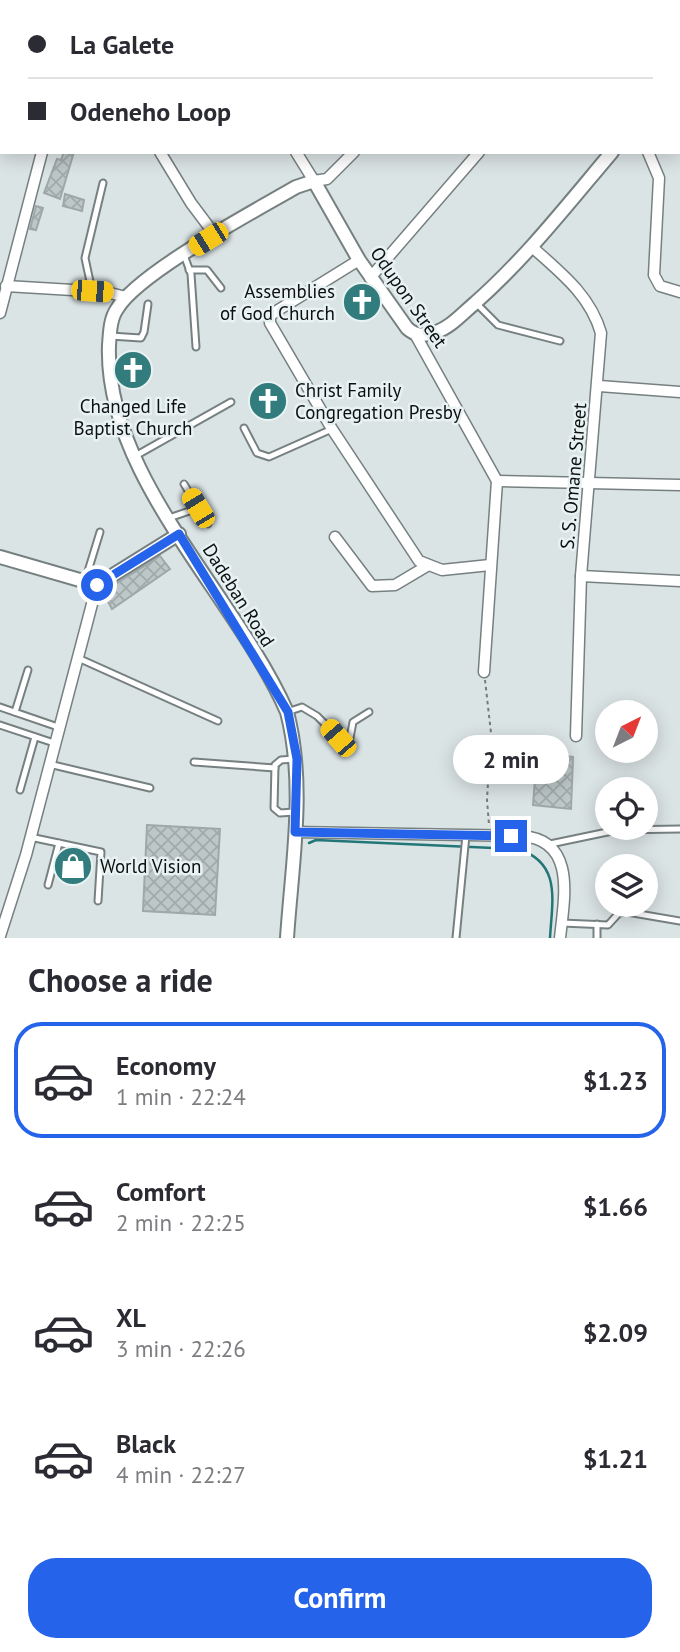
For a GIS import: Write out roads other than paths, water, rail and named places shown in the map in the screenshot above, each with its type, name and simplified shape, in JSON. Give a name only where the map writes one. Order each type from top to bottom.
[{"type":"street","points":[[0,313],[41,154]]},
{"type":"street","points":[[161,154],[215,235]]},
{"type":"street","name":"Odupon Street","points":[[297,154],[370,278],[407,328],[415,334],[497,481]]},
{"type":"street","points":[[6,286],[92,291],[125,297],[215,235],[296,187],[327,179],[352,154]]},
{"type":"street","points":[[370,278],[477,154]]},
{"type":"street","points":[[415,334],[441,330],[475,303],[532,247],[609,154]]},
{"type":"street","points":[[649,154],[659,178],[654,275],[660,286],[680,292]]},
{"type":"street","name":"S. S. Omane Street","points":[[532,247],[586,298],[596,315],[601,333],[599,386],[581,576],[576,736]]},
{"type":"street","points":[[359,260],[270,316],[270,323],[280,345],[332,429],[419,561],[442,570],[491,565]]},
{"type":"street","name":"Dadeban Road","points":[[125,297],[116,310],[110,336],[108,376],[135,456],[169,518],[288,712],[297,759],[295,832],[286,938]]},
{"type":"street","points":[[599,386],[680,392]]},
{"type":"street","points":[[484,672],[497,481],[680,485]]},
{"type":"street","points":[[0,557],[91,583],[179,534]]},
{"type":"street","points":[[335,537],[372,586],[395,585],[427,566]]},
{"type":"street","points":[[581,576],[680,581]]},
{"type":"street","points":[[0,936],[30,837],[76,657],[91,583]]},
{"type":"street","points":[[295,832],[465,842],[490,836],[531,836],[551,844],[563,867],[560,938]]},
{"type":"lane","points":[[92,291],[85,258],[103,183]]},
{"type":"lane","points":[[184,255],[189,270],[196,346]]},
{"type":"lane","points":[[189,270],[207,270],[221,288]]},
{"type":"lane","points":[[475,303],[498,325],[560,341]]},
{"type":"lane","points":[[110,336],[141,338],[148,304]]},
{"type":"lane","points":[[135,456],[231,402]]},
{"type":"lane","points":[[244,428],[257,453],[268,457],[332,429]]},
{"type":"lane","points":[[184,484],[208,524]]},
{"type":"lane","points":[[169,518],[198,508]]},
{"type":"lane","points":[[91,583],[100,532]]},
{"type":"lane","points":[[76,657],[218,721]]},
{"type":"lane","points":[[15,712],[28,670]]},
{"type":"lane","points":[[0,707],[58,727]]},
{"type":"lane","points":[[288,712],[302,707],[309,710],[343,742],[350,738],[353,722],[369,712]]},
{"type":"lane","points":[[0,725],[54,743]]},
{"type":"lane","points":[[20,790],[35,737]]},
{"type":"lane","points":[[294,812],[280,813],[274,808],[275,768],[282,760],[297,759]]},
{"type":"lane","points":[[194,762],[275,768]]},
{"type":"lane","points":[[48,764],[150,788]]},
{"type":"lane","points":[[551,844],[617,830],[680,829]]},
{"type":"lane","points":[[30,837],[101,852],[98,901]]},
{"type":"lane","points":[[48,885],[59,842]]},
{"type":"lane","points":[[456,938],[465,842]]},
{"type":"lane","points":[[562,923],[611,924],[620,913],[627,912],[680,921]]},
{"type":"lane","points":[[597,924],[597,938]]},
{"type":"waterway","points":[[309,843],[316,840],[518,849],[532,855],[548,874],[552,897],[550,938]]},
{"type":"place","name":"Assemblies of God Church","points":[[362,302]]},
{"type":"place","name":"Changed Life Baptist Church","points":[[133,370]]},
{"type":"place","name":"Christ Family Congregation Presby","points":[[268,401]]},
{"type":"place","name":"World Vision","points":[[73,866]]}]
